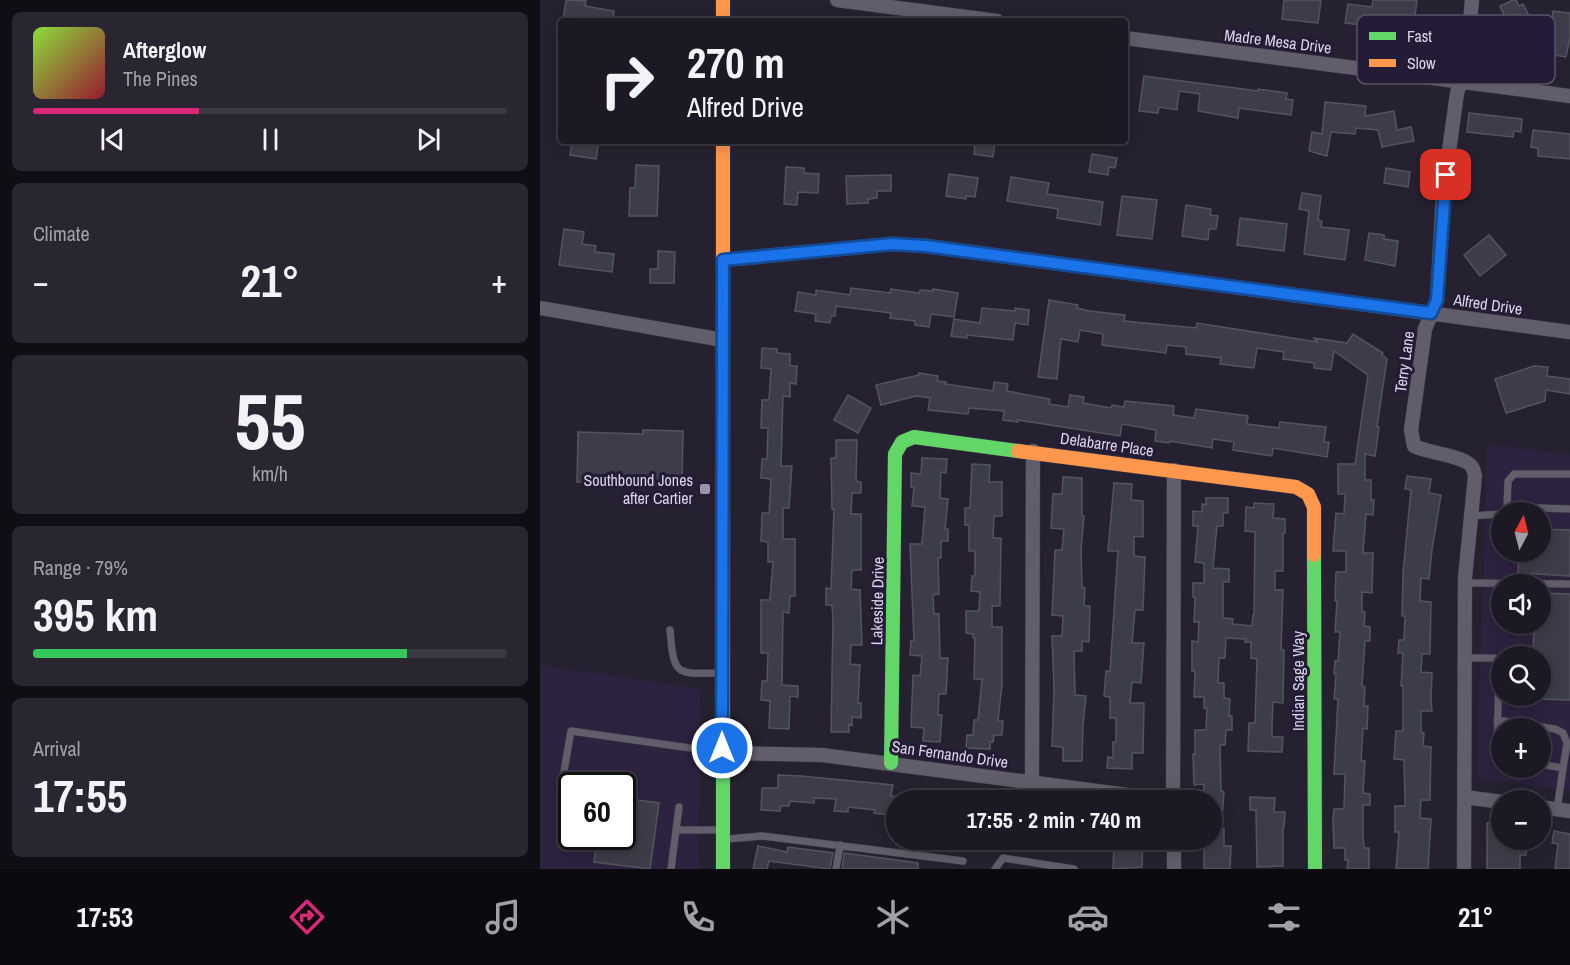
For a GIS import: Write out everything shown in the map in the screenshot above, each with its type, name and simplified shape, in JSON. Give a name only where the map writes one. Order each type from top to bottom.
[{"type":"street","points":[[723,0],[723,18]]},
{"type":"street","points":[[837,0],[975,18]]},
{"type":"street","name":"Terry Lane","points":[[1471,15],[1472,0]]},
{"type":"street","points":[[883,18],[885,6]]},
{"type":"street","name":"Madre Mesa Drive","points":[[1128,38],[1357,68]]},
{"type":"street","name":"Terry Lane","points":[[1460,84],[1443,195],[1437,300],[1425,329],[1411,430],[1414,446],[1424,451],[1466,460],[1473,467],[1475,476],[1471,516]]},
{"type":"street","name":"Madre Mesa Drive","points":[[1477,84],[1570,96]]},
{"type":"street","points":[[723,144],[723,869]]},
{"type":"street","name":"Alfred Drive","points":[[723,260],[892,244],[926,246],[1570,332]]},
{"type":"street","points":[[540,308],[723,340]]},
{"type":"street","name":"Delabarre Place","points":[[902,442],[914,437],[1033,451],[1296,488],[1308,494]]},
{"type":"street","name":"Lakeside Drive","points":[[891,763],[895,454],[902,442]]},
{"type":"street","points":[[1032,782],[1033,451]]},
{"type":"street","points":[[1173,790],[1174,470]]},
{"type":"street","name":"Indian Sage Way","points":[[1308,494],[1314,507],[1315,869]]},
{"type":"street","points":[[1464,869],[1465,583],[1471,516]]},
{"type":"street","name":"San Fernando Drive","points":[[722,751],[822,755],[1091,790]]},
{"type":"street","points":[[1465,797],[1491,801]]},
{"type":"street","points":[[1174,850],[1174,869]]},
{"type":"lane","points":[[1507,502],[1508,481],[1514,474],[1570,474]]},
{"type":"lane","points":[[1551,508],[1570,509]]},
{"type":"lane","points":[[1471,516],[1491,515]]},
{"type":"lane","points":[[1465,583],[1570,584]]},
{"type":"lane","points":[[670,630],[674,663],[679,670],[690,674],[722,673]]},
{"type":"lane","points":[[1465,658],[1494,658],[1498,662],[1497,718]]},
{"type":"lane","points":[[1551,728],[1563,733],[1567,743],[1563,768],[1564,811]]},
{"type":"lane","points":[[564,772],[571,731],[722,751]]},
{"type":"lane","points":[[1551,766],[1563,768]]},
{"type":"lane","points":[[671,869],[679,807]]},
{"type":"lane","points":[[676,830],[762,836],[963,861]]},
{"type":"lane","points":[[836,869],[840,845]]},
{"type":"lane","points":[[995,869],[1003,858],[1074,869]]},
{"type":"shaded area","points":[[1487,444],[1570,455],[1570,791],[1477,777]]},
{"type":"shaded area","points":[[540,665],[701,689],[699,869],[540,869]]},
{"type":"building","points":[[566,0],[586,1],[585,6],[614,11],[613,18],[563,18]]},
{"type":"building","points":[[1284,0],[1321,0],[1318,23],[1282,19]]},
{"type":"building","points":[[1373,0],[1417,0],[1415,15],[1357,15],[1357,24],[1345,23],[1348,4],[1372,7]]},
{"type":"building","points":[[1516,0],[1519,6],[1523,4],[1529,15],[1504,15],[1500,6]]},
{"type":"building","points":[[1553,11],[1570,13],[1570,37],[1566,57],[1555,55],[1555,15],[1552,15]]},
{"type":"building","points":[[1144,76],[1287,93],[1286,99],[1293,100],[1291,115],[1239,108],[1238,118],[1198,111],[1200,94],[1179,91],[1177,110],[1159,107],[1158,113],[1139,111]]},
{"type":"building","points":[[1325,102],[1366,106],[1365,116],[1394,111],[1397,130],[1411,127],[1414,141],[1382,147],[1378,130],[1356,128],[1355,134],[1331,132],[1327,156],[1309,151],[1312,132],[1322,134]]},
{"type":"building","points":[[1469,113],[1522,119],[1521,132],[1514,131],[1513,137],[1467,132]]},
{"type":"building","points":[[1533,130],[1570,134],[1570,159],[1538,156],[1538,148],[1531,147]]},
{"type":"building","points":[[572,144],[598,146],[596,159],[570,155]]},
{"type":"building","points":[[975,144],[995,144],[993,157],[974,154]]},
{"type":"building","points":[[1092,154],[1117,158],[1115,168],[1109,167],[1108,175],[1089,172]]},
{"type":"building","points":[[636,165],[659,166],[657,216],[629,216],[630,188],[635,188]]},
{"type":"building","points":[[786,167],[804,168],[804,173],[819,174],[818,193],[798,192],[797,205],[784,204]]},
{"type":"building","points":[[1386,168],[1410,172],[1408,187],[1384,183]]},
{"type":"building","points":[[949,174],[978,178],[975,197],[966,196],[966,199],[946,196]]},
{"type":"building","points":[[891,175],[891,191],[877,191],[877,198],[868,199],[868,203],[847,204],[846,176]]},
{"type":"building","points":[[1011,177],[1049,183],[1047,194],[1103,202],[1100,225],[1057,218],[1058,209],[1007,201]]},
{"type":"building","points":[[1302,193],[1321,196],[1318,220],[1322,221],[1321,227],[1349,230],[1345,260],[1304,254],[1309,211],[1299,209]]},
{"type":"building","points":[[1122,196],[1157,200],[1152,239],[1117,235]]},
{"type":"building","points":[[1186,205],[1211,209],[1210,215],[1218,216],[1216,229],[1209,229],[1208,240],[1182,236]]},
{"type":"building","points":[[1240,218],[1287,224],[1284,251],[1237,245]]},
{"type":"building","points":[[564,229],[584,232],[582,244],[596,246],[595,252],[614,254],[612,272],[559,265]]},
{"type":"building","points":[[1369,233],[1384,235],[1384,239],[1398,241],[1395,266],[1365,260]]},
{"type":"building","points":[[1489,235],[1506,255],[1480,276],[1464,255]]},
{"type":"building","points":[[658,251],[675,252],[674,283],[650,283],[650,269],[658,269]]},
{"type":"building","points":[[851,288],[890,293],[891,289],[919,293],[920,290],[933,291],[933,289],[958,293],[954,317],[931,314],[929,327],[915,325],[915,321],[890,318],[891,313],[836,306],[835,316],[831,316],[830,323],[815,321],[816,314],[795,311],[798,292],[816,295],[816,290],[850,295]]},
{"type":"building","points":[[1049,300],[1078,305],[1077,308],[1089,311],[1125,315],[1124,321],[1196,328],[1197,323],[1317,342],[1314,338],[1347,343],[1353,334],[1383,353],[1382,355],[1387,359],[1375,456],[1365,454],[1365,480],[1371,480],[1371,500],[1374,500],[1373,515],[1366,514],[1363,553],[1373,553],[1372,593],[1362,592],[1362,612],[1365,612],[1364,626],[1370,627],[1370,641],[1365,641],[1362,686],[1365,687],[1364,706],[1368,706],[1367,729],[1363,728],[1361,761],[1365,761],[1363,793],[1370,794],[1370,805],[1363,805],[1364,848],[1369,848],[1369,869],[1347,869],[1348,860],[1345,860],[1345,848],[1334,848],[1333,820],[1334,809],[1344,809],[1345,774],[1334,774],[1338,699],[1334,699],[1336,674],[1334,674],[1335,661],[1338,661],[1340,632],[1335,632],[1336,572],[1346,572],[1346,551],[1333,551],[1336,513],[1344,514],[1345,494],[1338,494],[1338,464],[1355,464],[1368,375],[1334,351],[1331,370],[1314,368],[1314,363],[1283,359],[1284,352],[1257,348],[1254,368],[1220,364],[1221,358],[1186,354],[1186,347],[1167,345],[1166,353],[1102,345],[1103,334],[1080,330],[1078,342],[1061,339],[1057,379],[1038,377]]},
{"type":"building","points":[[982,308],[1029,310],[1028,325],[1015,323],[1013,340],[967,335],[967,338],[951,336],[954,319],[980,323]]},
{"type":"building","points":[[762,348],[777,349],[777,353],[790,354],[790,366],[797,366],[796,384],[790,383],[790,397],[783,396],[781,466],[792,466],[789,508],[783,508],[783,539],[795,539],[795,596],[790,596],[789,613],[783,612],[782,685],[798,686],[798,697],[790,696],[789,729],[769,728],[770,701],[761,700],[762,681],[767,681],[768,653],[761,653],[761,600],[770,600],[773,562],[768,562],[768,542],[761,541],[762,513],[769,513],[771,479],[761,478],[762,459],[767,459],[768,428],[761,428],[762,400],[769,400],[771,369],[761,368]]},
{"type":"building","points":[[1534,366],[1548,367],[1547,376],[1570,379],[1570,394],[1546,390],[1545,401],[1506,413],[1495,379]]},
{"type":"building","points":[[919,373],[938,376],[937,381],[946,382],[945,384],[993,391],[994,382],[1008,384],[1007,391],[1050,399],[1049,404],[1068,407],[1070,395],[1084,397],[1083,403],[1111,408],[1112,405],[1124,407],[1125,401],[1174,406],[1173,415],[1194,418],[1196,409],[1248,416],[1247,424],[1279,428],[1280,422],[1326,427],[1324,442],[1329,442],[1327,457],[1273,448],[1272,456],[1233,450],[1234,442],[1213,439],[1212,448],[1170,441],[1169,443],[1155,441],[1156,430],[1122,424],[1120,436],[1018,420],[1018,422],[1003,420],[1004,411],[969,408],[968,414],[928,410],[930,398],[916,396],[881,405],[876,385],[919,375]]},
{"type":"building","points":[[848,395],[871,408],[858,433],[834,420]]},
{"type":"building","points":[[643,430],[683,431],[682,483],[660,482],[660,486],[645,486],[645,484],[577,482],[578,432],[643,434]]},
{"type":"building","points":[[836,440],[857,440],[856,481],[861,482],[861,493],[852,493],[851,514],[861,514],[861,570],[852,570],[851,589],[860,590],[862,645],[851,645],[850,664],[860,665],[858,703],[861,703],[861,718],[852,717],[849,732],[831,732],[833,619],[832,605],[826,605],[826,588],[831,589],[834,509],[832,509],[831,458],[836,458]]},
{"type":"building","points":[[922,458],[947,459],[946,473],[941,472],[940,498],[948,499],[945,529],[948,529],[948,541],[941,541],[941,558],[938,558],[939,594],[933,595],[934,614],[939,614],[940,658],[948,658],[946,694],[939,694],[938,715],[942,715],[940,742],[923,741],[924,728],[911,727],[913,675],[920,676],[922,656],[910,655],[911,641],[914,641],[910,544],[922,544],[925,507],[912,506],[914,487],[911,487],[911,473],[921,474]]},
{"type":"building","points":[[972,464],[990,465],[989,482],[1002,482],[1002,516],[994,516],[993,538],[1001,538],[1000,606],[992,606],[992,627],[1002,627],[1002,685],[998,721],[1003,721],[1002,735],[994,735],[993,742],[990,742],[990,749],[966,748],[967,735],[973,735],[974,720],[978,720],[982,679],[974,679],[975,638],[973,634],[966,633],[966,611],[979,611],[980,592],[971,591],[972,576],[975,576],[975,551],[969,551],[969,525],[965,525],[965,508],[970,508]]},
{"type":"building","points":[[1407,476],[1431,479],[1429,493],[1441,495],[1429,579],[1421,578],[1420,601],[1431,602],[1430,654],[1422,654],[1421,672],[1432,673],[1432,711],[1421,711],[1423,746],[1431,747],[1430,800],[1421,800],[1420,818],[1431,819],[1428,869],[1396,869],[1399,832],[1395,832],[1395,806],[1405,806],[1404,760],[1394,759],[1396,731],[1403,731],[1403,686],[1401,686],[1403,653],[1398,653],[1399,640],[1404,640],[1403,573],[1411,490],[1405,489]]},
{"type":"building","points":[[1063,477],[1082,478],[1082,516],[1084,516],[1081,550],[1082,587],[1085,588],[1084,606],[1090,606],[1089,642],[1082,641],[1082,651],[1074,651],[1075,695],[1086,696],[1082,761],[1063,761],[1063,747],[1052,746],[1054,690],[1052,636],[1062,636],[1063,616],[1052,615],[1055,550],[1062,550],[1064,529],[1051,528],[1053,494],[1062,494]]},
{"type":"building","points":[[1114,483],[1132,484],[1131,500],[1143,501],[1143,537],[1134,536],[1134,556],[1145,557],[1143,610],[1135,610],[1132,643],[1144,643],[1141,683],[1132,682],[1130,703],[1144,703],[1143,753],[1132,753],[1132,769],[1107,768],[1108,757],[1113,758],[1113,742],[1116,742],[1116,718],[1110,718],[1110,697],[1104,696],[1106,671],[1110,671],[1118,551],[1108,551]]},
{"type":"building","points":[[1206,498],[1228,498],[1228,513],[1223,513],[1223,526],[1217,526],[1213,568],[1229,569],[1229,582],[1223,582],[1223,618],[1233,619],[1232,624],[1252,626],[1254,615],[1255,532],[1245,531],[1246,507],[1254,508],[1254,503],[1274,504],[1273,518],[1285,519],[1283,571],[1275,571],[1275,590],[1283,590],[1281,650],[1284,650],[1283,703],[1273,702],[1272,724],[1272,737],[1283,737],[1282,752],[1248,751],[1249,723],[1255,723],[1257,659],[1251,658],[1251,642],[1245,642],[1246,639],[1226,638],[1225,658],[1219,658],[1218,683],[1224,683],[1224,698],[1230,699],[1229,716],[1232,716],[1232,730],[1226,730],[1225,745],[1220,745],[1221,790],[1204,790],[1204,784],[1194,785],[1195,730],[1206,730],[1207,709],[1204,708],[1204,697],[1194,697],[1195,671],[1192,671],[1192,641],[1198,642],[1199,622],[1194,622],[1193,583],[1204,583],[1204,563],[1195,562],[1198,526],[1193,526],[1193,511],[1202,512],[1202,504],[1206,505]]},
{"type":"building","points":[[1551,529],[1570,530],[1570,576],[1518,573],[1519,562],[1551,562]]},
{"type":"building","points":[[1551,593],[1570,594],[1570,700],[1551,699],[1551,646],[1533,646],[1534,634],[1551,634]]},
{"type":"building","points":[[778,775],[893,785],[892,790],[886,790],[886,815],[874,813],[875,810],[848,807],[848,812],[834,811],[836,799],[814,798],[814,803],[790,801],[789,806],[781,806],[780,811],[761,810],[762,788],[778,788]]},
{"type":"building","points":[[1222,791],[1224,792],[1222,817]]},
{"type":"building","points":[[1250,797],[1275,798],[1274,812],[1285,812],[1283,866],[1257,867],[1256,810],[1250,810]]},
{"type":"building","points":[[636,800],[659,803],[650,869],[594,862],[595,850],[636,850]]},
{"type":"building","points":[[1487,823],[1491,823],[1491,850],[1526,850],[1526,855],[1520,855],[1520,869],[1487,869]]},
{"type":"building","points":[[1222,829],[1224,829],[1224,846],[1231,846],[1230,869],[1204,869],[1204,850],[1222,850]]},
{"type":"building","points":[[1554,831],[1570,834],[1570,869],[1555,869],[1558,844],[1552,843]]},
{"type":"building","points":[[758,846],[787,852],[788,847],[833,853],[830,869],[769,861],[767,869],[753,869]]},
{"type":"building","points":[[1114,850],[1143,850],[1142,867],[1113,869]]},
{"type":"building","points":[[844,853],[918,863],[918,869],[842,869]]},
{"type":"traffic: fast","points":[[723,424],[723,869]]},
{"type":"traffic: fast","points":[[891,763],[895,454],[902,442],[914,437],[1018,451]]},
{"type":"traffic: fast","points":[[1314,555],[1315,869]]},
{"type":"traffic: slow","points":[[723,0],[723,18]]},
{"type":"traffic: slow","points":[[723,144],[723,424]]},
{"type":"traffic: slow","points":[[1018,451],[1296,487],[1308,494],[1314,507],[1314,555]]},
{"type":"place","name":"Southbound Jones after Cartier","points":[[705,489]]},
{"type":"route","points":[[722,748],[723,260],[892,244],[926,246],[1431,313],[1437,300],[1446,175]]}]
